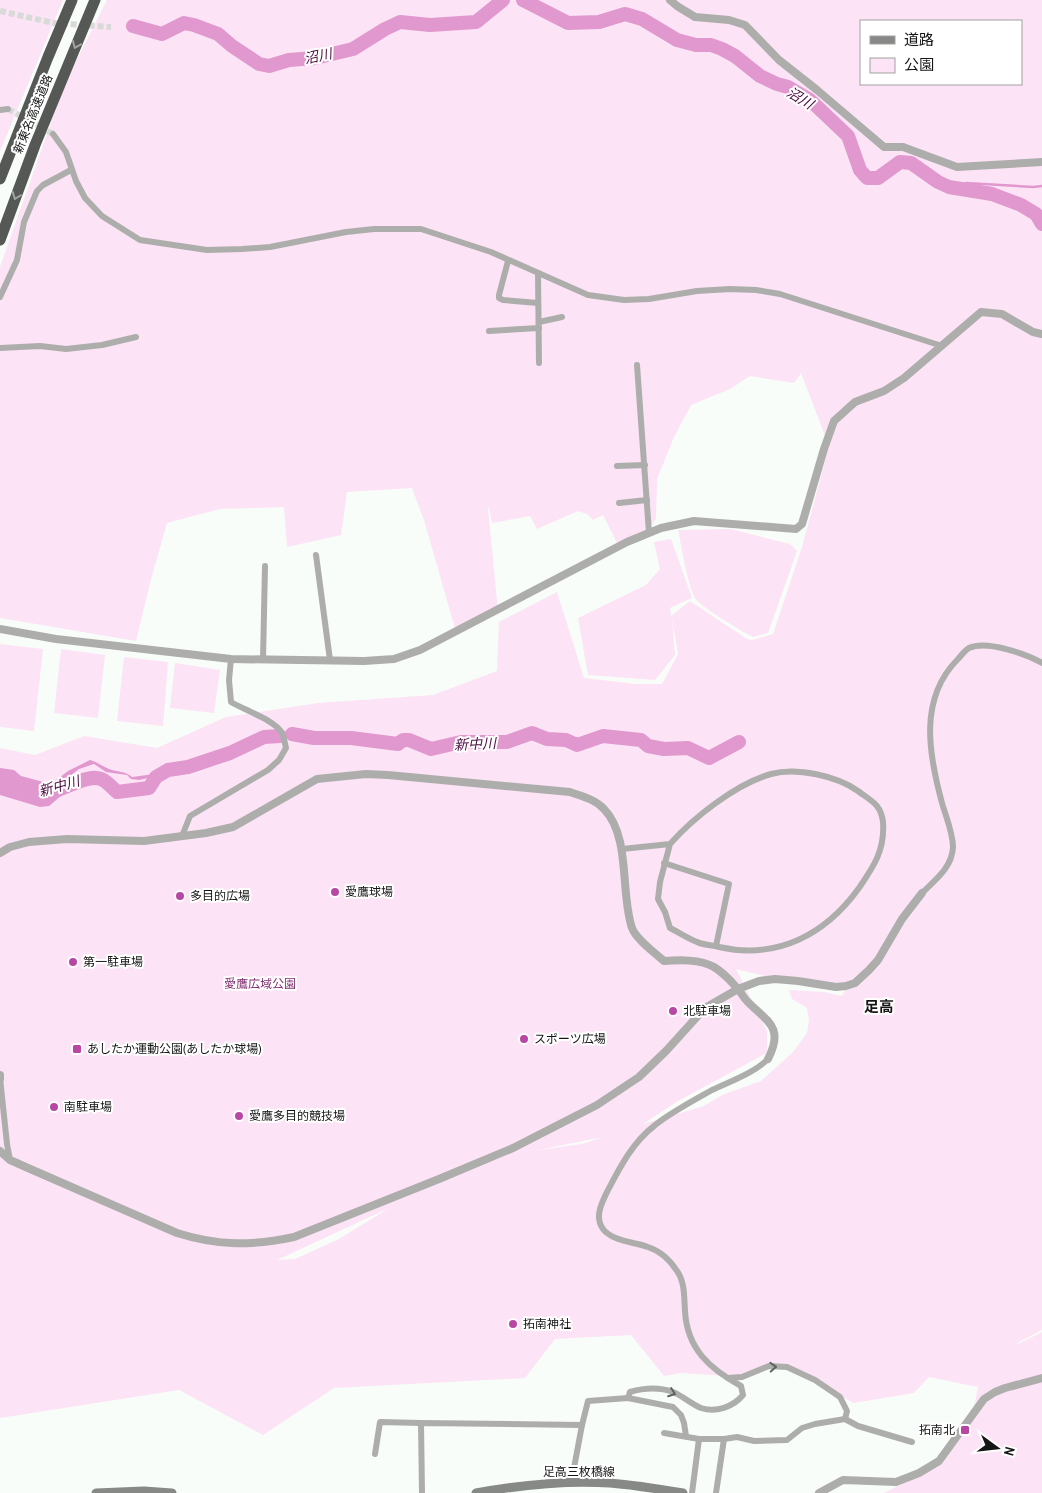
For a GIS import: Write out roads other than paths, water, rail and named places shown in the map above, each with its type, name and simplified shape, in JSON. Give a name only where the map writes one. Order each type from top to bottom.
[{"type":"highway","name":"新東名高速道路","points":[[0,179],[72,0]]},
{"type":"highway","name":"新東名高速道路","points":[[0,240],[38,136],[95,0]]},
{"type":"main road","name":"足高三枚橋線","points":[[476,1493],[537,1484],[613,1483],[682,1493]]},
{"type":"main road","points":[[96,1493],[144,1491],[172,1493]]},
{"type":"street","points":[[670,0],[695,17],[729,20],[745,26],[779,60],[818,90],[884,147],[903,147],[957,167],[1042,162]]},
{"type":"street","points":[[0,110],[8,109]]},
{"type":"street","points":[[53,134],[66,152],[71,170],[89,204],[102,216],[140,240],[206,250],[242,249],[270,247],[346,232],[374,229],[421,229],[491,252],[588,296],[624,300],[649,299],[697,291],[730,289],[764,291],[820,306],[838,314],[942,346]]},
{"type":"street","points":[[0,297],[17,260],[24,222],[37,191],[48,182],[71,170]]},
{"type":"street","points":[[508,260],[499,298],[538,303]]},
{"type":"street","points":[[538,273],[539,363]]},
{"type":"street","points":[[0,629],[56,640],[231,659],[364,661],[394,659],[420,650],[627,542],[676,524],[694,521],[796,529],[802,524],[834,421],[855,402],[884,392],[904,378],[981,312],[1002,314],[1032,332],[1042,334]]},
{"type":"street","points":[[489,331],[539,325],[562,317]]},
{"type":"street","points":[[0,348],[40,346],[66,348],[102,345],[136,337]]},
{"type":"street","points":[[637,365],[649,533]]},
{"type":"street","points":[[618,466],[645,465]]},
{"type":"street","points":[[619,503],[647,500]]},
{"type":"street","points":[[316,555],[330,660]]},
{"type":"street","points":[[263,660],[265,566]]},
{"type":"street","points":[[0,1151],[10,1160],[177,1233],[200,1240],[230,1244],[251,1244],[294,1237],[504,1151],[597,1105],[639,1078],[704,1008],[738,989],[759,981],[775,979],[836,987],[855,983],[878,960],[902,919],[922,893],[948,867],[953,849],[952,836],[934,770],[929,730],[932,709],[944,677],[954,662],[968,648],[989,646],[1014,652],[1042,663]]},
{"type":"street","points":[[182,836],[190,816],[268,770],[279,760],[286,748],[282,732],[266,719],[231,702],[228,680],[231,659]]},
{"type":"street","points":[[804,773],[825,776],[852,787],[879,807],[883,822],[881,849],[875,866],[840,912],[803,938],[782,946],[761,950],[736,950],[697,942],[670,928],[658,899],[664,863],[670,844],[684,828],[737,789],[773,774],[804,773]]},
{"type":"street","points":[[0,853],[10,847],[29,842],[67,839],[144,841],[233,827],[318,779],[366,774],[570,792],[590,799],[604,808],[614,824],[622,849],[628,910],[633,930],[664,961],[687,960],[714,967],[738,989],[746,1000],[765,1016],[773,1028],[775,1040],[773,1050],[768,1059],[752,1071],[703,1095],[654,1126],[624,1160],[602,1202],[598,1214],[601,1226],[606,1232],[614,1237],[649,1247],[660,1253],[670,1262],[678,1272],[683,1284],[685,1314],[690,1335],[702,1358],[712,1368],[741,1386],[743,1395],[736,1403],[716,1410],[701,1408],[674,1392],[655,1388],[630,1392],[628,1398]]},
{"type":"street","points":[[622,849],[670,844]]},
{"type":"street","points":[[664,863],[729,884],[716,946]]},
{"type":"street","points":[[0,1077],[10,1160]]},
{"type":"street","points":[[727,1378],[742,1377],[768,1366],[787,1367],[815,1380],[840,1397],[847,1411],[845,1420]]},
{"type":"street","points":[[819,1493],[842,1480],[896,1482],[919,1473],[939,1461],[984,1399],[1000,1390],[1042,1378]]},
{"type":"street","points":[[571,1484],[588,1401],[628,1398],[673,1406],[681,1415],[686,1436]]},
{"type":"street","points":[[664,1433],[699,1439],[737,1437],[754,1440],[786,1440],[802,1428],[815,1424],[845,1420],[858,1426],[912,1442]]},
{"type":"street","points":[[375,1454],[380,1422],[582,1424]]},
{"type":"street","points":[[421,1423],[422,1493]]},
{"type":"street","points":[[692,1493],[699,1439]]},
{"type":"street","points":[[716,1493],[724,1439]]},
{"type":"water","points":[[90,760],[132,777],[162,773],[156,778],[131,779],[127,775],[106,772],[94,764],[79,769],[70,776],[70,780],[74,785],[49,806],[40,807],[0,795],[0,768],[14,770],[21,776],[51,784],[68,771]]},
{"type":"waterway","name":"沼川","points":[[133,26],[162,34],[184,23],[194,25],[218,34],[259,64],[269,66],[289,60],[315,58],[353,49],[400,22],[430,25],[476,22],[503,0]]},
{"type":"waterway","name":"沼川","points":[[523,0],[568,23],[599,22],[625,14],[642,19],[677,40],[696,45],[711,45],[722,49],[735,56],[760,76],[788,87],[810,100],[848,136],[860,170],[867,178],[878,178],[900,162],[911,163],[938,182],[949,187],[992,194],[1021,205],[1036,214],[1042,224]]},
{"type":"waterway","points":[[959,188],[966,183],[1042,186]]},
{"type":"waterway","name":"新中川","points":[[292,734],[314,738],[351,738],[398,744],[403,740],[409,740],[431,749],[461,742],[507,742],[532,733],[547,739],[566,740],[577,745],[603,736],[641,740],[648,746],[664,749],[688,748],[709,758],[739,742]]},
{"type":"waterway","name":"新中川","points":[[58,790],[91,778],[105,781],[117,792],[149,788],[156,777],[168,770],[188,767],[230,753],[264,737],[280,736]]},
{"type":"tunnel","points":[[0,11],[54,23],[111,27]]},
{"type":"tunnel","points":[[8,109],[53,134]]},
{"type":"place","name":"愛鷹球場","points":[[335,892]]},
{"type":"place","name":"多目的広場","points":[[180,896]]},
{"type":"place","name":"第一駐車場","points":[[73,962]]},
{"type":"place","name":"北駐車場","points":[[673,1011]]},
{"type":"place","name":"スポーツ広場","points":[[524,1039]]},
{"type":"place","name":"あしたか運動公園(あしたか球場)","points":[[77,1049]]},
{"type":"place","name":"南駐車場","points":[[54,1107]]},
{"type":"place","name":"愛鷹多目的競技場","points":[[239,1116]]},
{"type":"place","name":"拓南神社","points":[[513,1324]]},
{"type":"place","name":"拓南北","points":[[965,1430]]},
{"type":"district","name":"足高","points":[[879,1006]]},
{"type":"park label","name":"愛鷹広域公園","points":[[260,984]]}]
